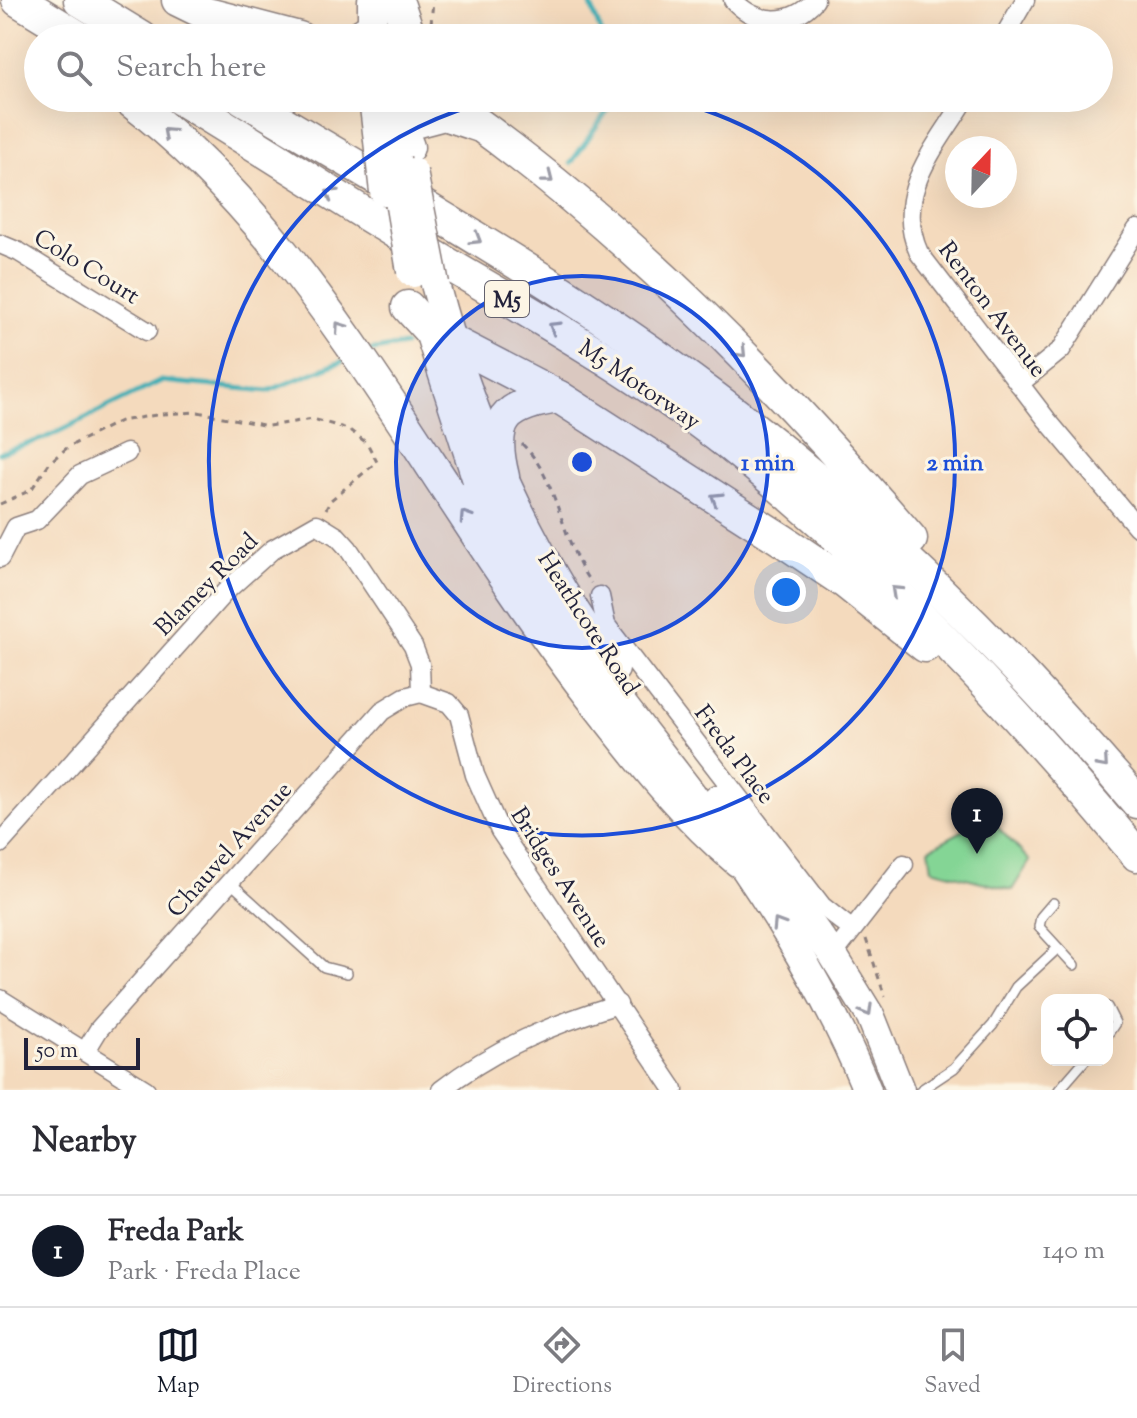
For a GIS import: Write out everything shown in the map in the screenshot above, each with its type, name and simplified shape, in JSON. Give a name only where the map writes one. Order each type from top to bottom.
[{"type":"highway","points":[[18,0],[57,24]]},
{"type":"highway","points":[[80,0],[119,24]]},
{"type":"highway","points":[[178,0],[228,24]]},
{"type":"highway","points":[[0,6],[26,24]]},
{"type":"highway","points":[[211,15],[245,24]]},
{"type":"highway","points":[[143,112],[247,209],[290,262],[353,345],[565,663],[702,830],[739,861]]},
{"type":"highway","name":"M5 Motorway","points":[[201,112],[332,195],[609,360],[726,443],[820,522],[917,611],[1061,764],[1137,855]]},
{"type":"highway","name":"M5 Motorway","points":[[265,112],[613,326],[710,394],[827,486],[913,564],[1069,723],[1137,802]]},
{"type":"highway","points":[[394,112],[401,140],[415,273],[430,326],[494,489]]},
{"type":"highway","points":[[466,112],[610,228],[714,324],[858,477],[1069,723]]},
{"type":"highway","points":[[401,140],[444,114],[458,116],[487,130]]},
{"type":"highway","points":[[430,326],[559,397],[782,540],[910,632],[1024,743],[1137,874]]},
{"type":"highway","points":[[494,489],[496,439],[512,410],[530,401],[559,397]]},
{"type":"main road","points":[[382,112],[401,140]]},
{"type":"main road","name":"Heathcote Road","points":[[494,489],[538,592],[573,642],[693,795],[739,861],[818,987],[868,1090]]},
{"type":"main road","name":"Heathcote Road","points":[[494,489],[612,665],[706,782],[829,967],[871,1017],[900,1090]]},
{"type":"street","points":[[733,0],[742,10],[768,20],[792,18],[815,0]]},
{"type":"street","points":[[1011,24],[1025,0]]},
{"type":"street","name":"Renton Avenue","points":[[958,112],[910,196],[910,234],[919,253],[1019,384],[1137,527]]},
{"type":"street","points":[[1019,384],[1061,350],[1137,229]]},
{"type":"street","name":"Colo Court","points":[[0,244],[19,252],[147,331]]},
{"type":"street","points":[[0,558],[16,527],[46,512],[80,475],[127,453]]},
{"type":"street","points":[[317,524],[338,537],[348,548],[413,646],[420,664],[421,693]]},
{"type":"street","name":"Blamey Road","points":[[0,844],[225,592],[273,549],[317,524]]},
{"type":"street","name":"Freda Place","points":[[600,596],[606,625],[822,906],[851,929]]},
{"type":"street","name":"Chauvel Avenue","points":[[85,1052],[99,1029],[232,884],[382,711],[405,697],[421,693]]},
{"type":"street","name":"Bridges Avenue","points":[[421,693],[449,703],[459,715],[475,775],[500,831],[674,1090]]},
{"type":"street","points":[[829,967],[851,929],[904,864]]},
{"type":"street","points":[[0,999],[146,1090]]},
{"type":"street","points":[[441,1090],[483,1059],[518,1041],[559,1022],[618,1004]]},
{"type":"lane","points":[[232,884],[324,967],[347,973]]},
{"type":"lane","points":[[1053,903],[1041,917],[1039,927],[1074,965]]},
{"type":"lane","points":[[921,1090],[954,1068],[993,1025],[1016,987],[1058,948]]},
{"type":"lane","points":[[829,967],[863,1053],[868,1090]]},
{"type":"lane","points":[[1059,1090],[1080,1066]]},
{"type":"path","points":[[425,24],[433,0]]},
{"type":"path","points":[[0,504],[31,490],[50,462],[68,447],[120,421],[198,412],[268,426],[313,419],[348,429],[367,443],[377,462],[331,500],[317,524]]},
{"type":"path","points":[[519,438],[543,475],[579,567],[600,596]]},
{"type":"green space","points":[[988,817],[1030,861],[1012,890],[932,869],[929,849]]},
{"type":"waterway","points":[[589,0],[598,24]]},
{"type":"waterway","points":[[571,163],[606,112]]},
{"type":"waterway","points":[[369,351],[404,345]]},
{"type":"waterway","points":[[0,453],[45,438],[161,381],[268,391],[343,361]]},
{"type":"place","name":"Freda Park","points":[[977,854]]}]
